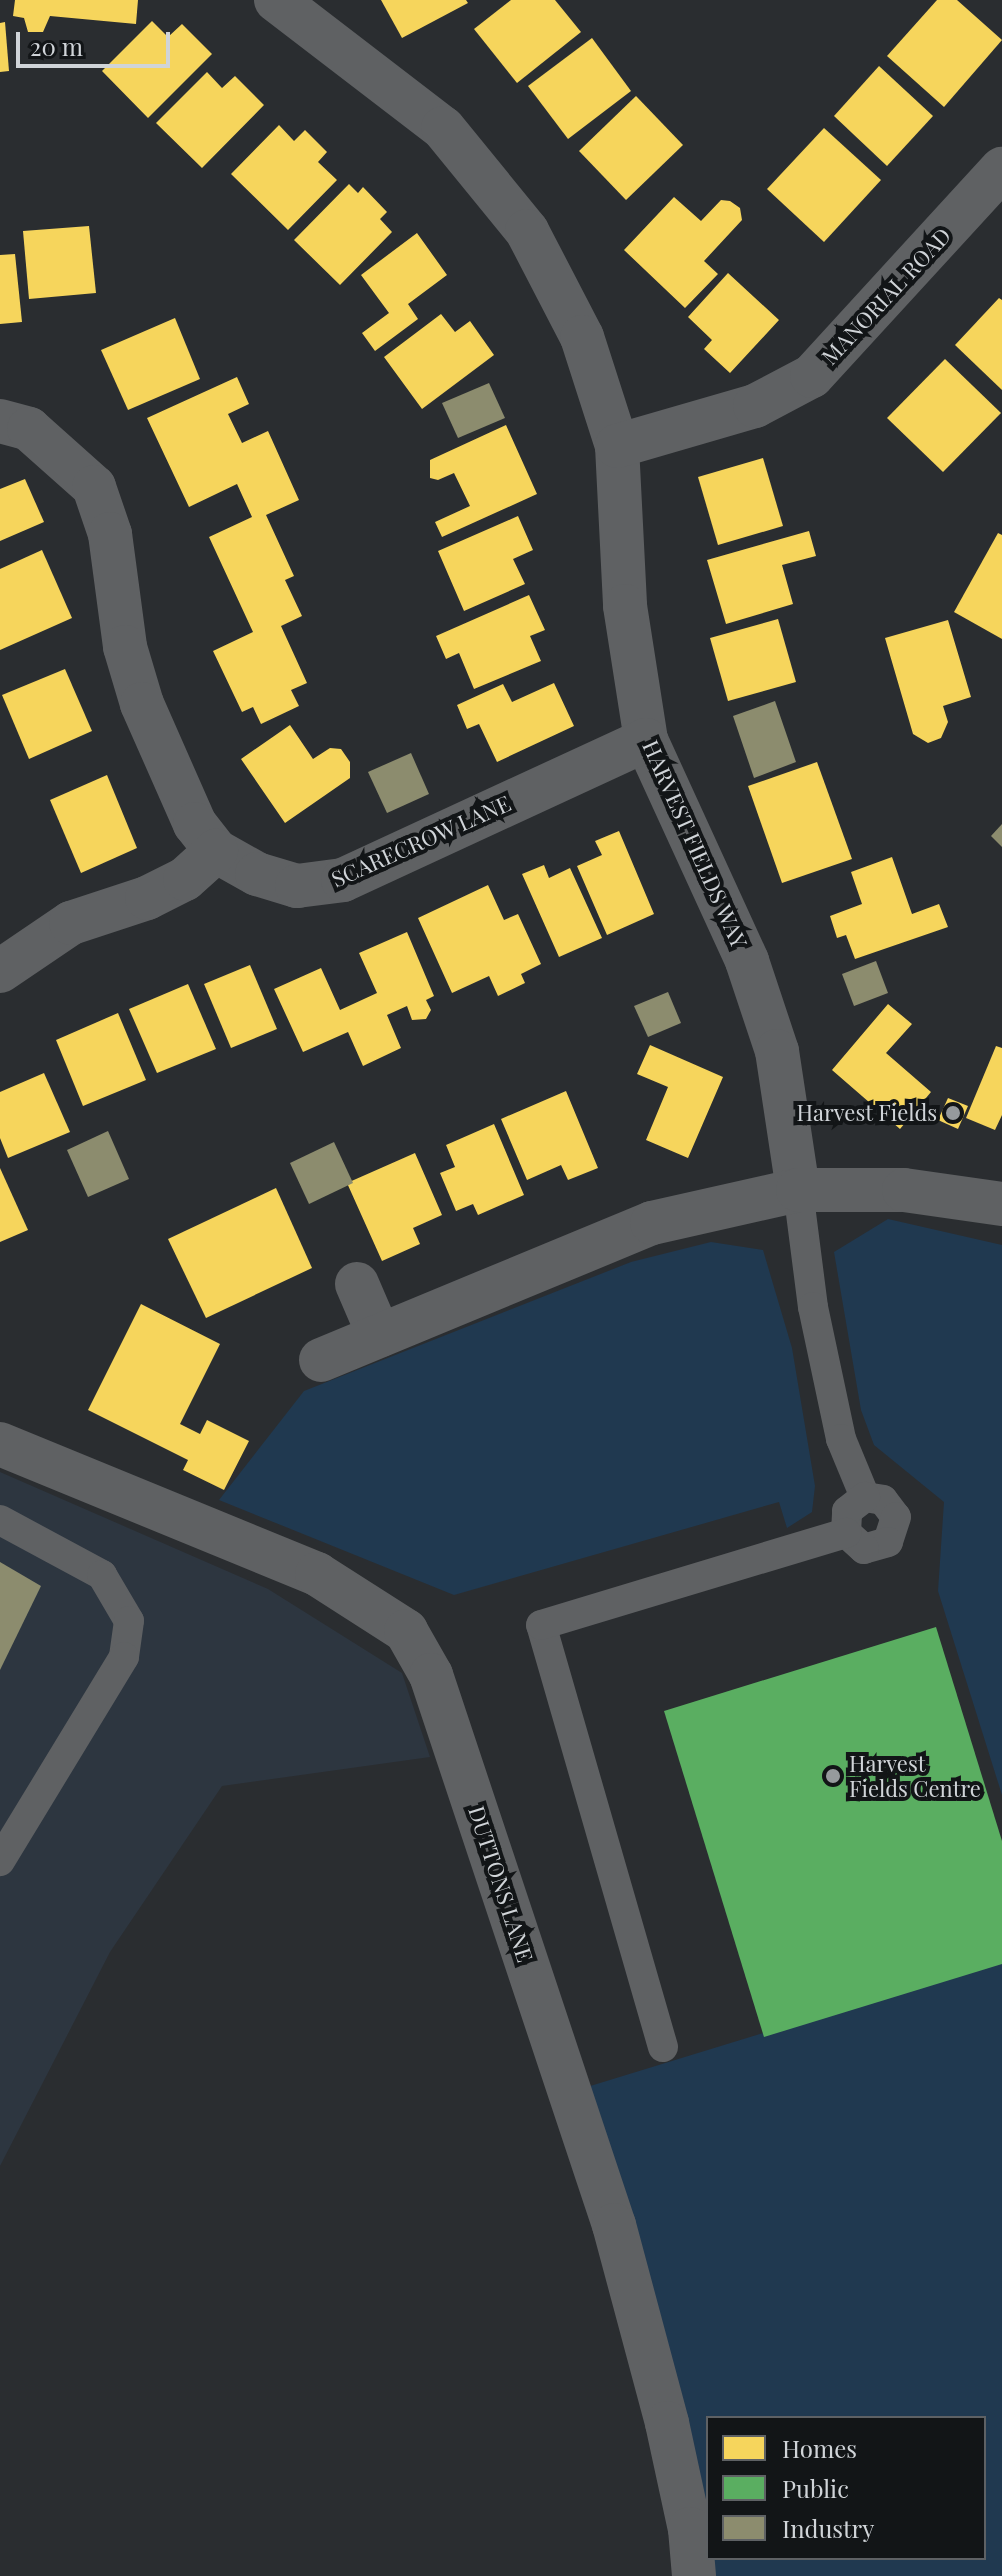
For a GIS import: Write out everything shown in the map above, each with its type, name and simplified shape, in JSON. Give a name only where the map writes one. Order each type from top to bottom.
[{"type":"street","name":"HARVEST FIELDS WAY","points":[[276,0],[443,128],[527,231],[582,337],[617,446],[625,606],[646,740],[747,961],[772,1036],[798,1190]]},
{"type":"street","name":"MANORIAL ROAD","points":[[617,446],[755,406],[812,376],[1002,169]]},
{"type":"street","name":"SCARECROW LANE","points":[[0,421],[29,429],[94,487],[110,534],[125,647],[142,704],[195,824],[216,851],[257,874],[297,886],[343,880],[646,740]]},
{"type":"street","points":[[0,971],[71,923],[147,898],[185,879],[216,851]]},
{"type":"street","points":[[321,1360],[652,1223],[798,1190],[904,1190],[1002,1204]]},
{"type":"street","points":[[357,1284],[379,1335]]},
{"type":"street","name":"DUTTONS LANE","points":[[0,1444],[317,1574],[406,1631],[441,1703],[614,2225],[667,2423],[690,2529],[694,2576]]},
{"type":"lane","points":[[798,1190],[813,1307],[841,1439],[865,1497]]},
{"type":"lane","points":[[865,1497],[883,1500],[896,1517],[888,1542],[864,1549],[846,1533],[847,1511],[865,1497]]},
{"type":"lane","points":[[0,1520],[102,1575],[129,1621],[124,1657],[0,1861]]},
{"type":"lane","points":[[663,2047],[541,1625],[846,1533]]},
{"type":"shaded area","points":[[888,1219],[1002,1245],[1002,1795],[938,1591],[944,1502],[874,1445],[861,1410],[834,1252]]},
{"type":"shaded area","points":[[711,1242],[763,1250],[792,1348],[815,1486],[812,1512],[787,1528],[779,1502],[454,1595],[219,1500],[304,1391],[631,1262]]},
{"type":"shaded area","points":[[0,1472],[268,1589],[402,1673],[430,1757],[222,1786],[110,1952],[0,2166]]},
{"type":"shaded area","points":[[1002,1960],[1002,2576],[710,2576],[711,2560],[986,2560],[986,2416],[706,2416],[706,2535],[587,2087]]},
{"type":"building: Homes","points":[[15,0],[138,0],[136,24],[50,16],[43,32],[28,32],[24,18],[13,16]]},
{"type":"building: Homes","points":[[381,0],[466,0],[468,3],[402,38]]},
{"type":"building: Homes","points":[[511,0],[555,0],[581,32],[517,83],[474,29]]},
{"type":"building: Homes","points":[[937,0],[957,0],[1002,40],[944,107],[887,56]]},
{"type":"building: Homes","points":[[152,21],[168,37],[182,24],[212,54],[148,118],[102,71]]},
{"type":"building: Homes","points":[[5,22],[9,71],[0,72],[0,23]]},
{"type":"building: Homes","points":[[592,38],[631,91],[568,139],[528,86]]},
{"type":"building: Homes","points":[[879,66],[933,116],[887,166],[834,116]]},
{"type":"building: Homes","points":[[207,72],[222,88],[235,76],[264,105],[202,168],[156,123]]},
{"type":"building: Homes","points":[[636,96],[683,145],[626,200],[579,151]]},
{"type":"building: Homes","points":[[279,125],[294,141],[305,130],[327,152],[318,162],[337,180],[288,230],[231,174]]},
{"type":"building: Homes","points":[[824,128],[881,180],[824,242],[767,189]]},
{"type":"building: Homes","points":[[349,184],[358,193],[363,187],[387,212],[380,219],[392,232],[340,285],[294,240]]},
{"type":"building: Homes","points":[[674,197],[701,221],[721,200],[730,201],[740,208],[742,220],[704,261],[718,274],[685,308],[624,250]]},
{"type":"building: Homes","points":[[89,226],[96,293],[29,299],[23,231]]},
{"type":"building: Homes","points":[[417,233],[447,275],[408,304],[418,319],[375,351],[362,333],[389,313],[361,275]]},
{"type":"building: Homes","points":[[15,254],[22,322],[0,324],[0,255]]},
{"type":"building: Homes","points":[[728,273],[779,320],[730,373],[704,349],[712,340],[688,317]]},
{"type":"building: Homes","points":[[999,298],[1002,300],[1002,390],[955,345]]},
{"type":"building: Homes","points":[[441,314],[455,332],[470,321],[494,355],[422,409],[384,357]]},
{"type":"building: Homes","points":[[175,318],[200,379],[128,410],[101,350]]},
{"type":"building: Homes","points":[[945,359],[1001,413],[943,472],[887,418]]},
{"type":"building: Homes","points":[[237,377],[249,404],[228,414],[242,443],[268,431],[299,500],[266,515],[294,576],[285,580],[302,616],[281,626],[307,683],[291,690],[299,706],[261,724],[253,707],[242,712],[213,651],[253,632],[209,537],[252,517],[237,484],[189,507],[147,418]]},
{"type":"building: Homes","points":[[506,425],[537,494],[442,537],[435,522],[470,506],[454,473],[438,480],[430,478],[430,460]]},
{"type":"building: Homes","points":[[763,458],[783,526],[718,545],[698,477]]},
{"type":"building: Homes","points":[[25,479],[44,522],[0,541],[0,489]]},
{"type":"building: Homes","points":[[518,516],[533,550],[513,559],[525,584],[464,611],[438,551]]},
{"type":"building: Homes","points":[[809,531],[816,556],[782,565],[793,604],[726,624],[707,560]]},
{"type":"building: Homes","points":[[998,533],[1002,535],[1002,639],[954,612]]},
{"type":"building: Homes","points":[[42,550],[72,618],[0,650],[0,569]]},
{"type":"building: Homes","points":[[529,595],[545,630],[530,636],[541,661],[474,689],[459,653],[446,659],[436,636]]},
{"type":"building: Homes","points":[[778,619],[796,682],[728,701],[710,638]]},
{"type":"building: Homes","points":[[948,620],[971,697],[943,706],[948,722],[941,738],[928,743],[913,734],[885,638]]},
{"type":"building: Homes","points":[[65,669],[92,731],[29,759],[2,695]]},
{"type":"building: Homes","points":[[554,683],[574,726],[497,762],[479,724],[467,729],[457,705],[503,684],[512,702]]},
{"type":"building: Homes","points":[[290,725],[313,759],[330,748],[341,749],[350,762],[350,778],[285,823],[241,759]]},
{"type":"building: Homes","points":[[817,762],[852,859],[782,883],[748,786]]},
{"type":"building: Homes","points":[[107,775],[137,848],[81,873],[50,800]]},
{"type":"building: Homes","points":[[619,831],[654,914],[607,935],[577,866],[602,855],[595,841]]},
{"type":"building: Homes","points":[[892,857],[912,914],[939,904],[948,927],[855,959],[846,935],[837,938],[830,916],[862,904],[851,872]]},
{"type":"building: Homes","points":[[544,865],[549,878],[570,868],[602,938],[559,957],[522,874]]},
{"type":"building: Homes","points":[[488,885],[504,920],[518,914],[541,964],[521,974],[525,983],[498,996],[489,976],[452,993],[418,918]]},
{"type":"building: Homes","points":[[407,932],[434,996],[426,1000],[431,1010],[426,1019],[412,1020],[407,1006],[387,1015],[401,1048],[363,1066],[348,1032],[303,1052],[274,989],[321,968],[340,1010],[377,993],[359,953]]},
{"type":"building: Homes","points":[[250,965],[277,1029],[231,1048],[204,984]]},
{"type":"building: Homes","points":[[188,984],[216,1049],[157,1073],[129,1009]]},
{"type":"building: Homes","points":[[888,1004],[912,1024],[886,1053],[931,1092],[900,1129],[832,1070]]},
{"type":"building: Homes","points":[[118,1013],[146,1080],[83,1106],[56,1040]]},
{"type":"building: Homes","points":[[650,1045],[723,1077],[688,1158],[646,1140],[668,1087],[637,1074]]},
{"type":"building: Homes","points":[[996,1046],[1002,1048],[1002,1115],[995,1130],[966,1118]]},
{"type":"building: Homes","points":[[44,1073],[70,1132],[8,1158],[0,1138],[0,1092]]},
{"type":"building: Homes","points":[[566,1091],[598,1168],[568,1180],[561,1165],[527,1180],[501,1119]]},
{"type":"building: Homes","name":"Harvest Fields","points":[[948,1098],[968,1106],[958,1129],[938,1120]]},
{"type":"building: Homes","points":[[494,1124],[524,1195],[478,1215],[473,1204],[456,1211],[440,1173],[455,1167],[446,1145]]},
{"type":"building: Homes","points":[[415,1153],[442,1215],[413,1228],[420,1244],[382,1261],[347,1183]]},
{"type":"building: Homes","points":[[0,1168],[28,1230],[0,1242]]},
{"type":"building: Homes","points":[[276,1188],[312,1268],[206,1318],[168,1239]]},
{"type":"building: Homes","points":[[141,1304],[220,1344],[180,1424],[200,1434],[207,1420],[249,1441],[224,1490],[183,1470],[188,1460],[88,1410]]},
{"type":"building: Public","name":"Harvest Fields Centre","points":[[936,1627],[1002,1841],[1002,1964],[764,2037],[664,1711]]},
{"type":"building: Industry","points":[[489,383],[505,418],[458,438],[442,403]]},
{"type":"building: Industry","points":[[775,701],[796,762],[754,778],[733,716]]},
{"type":"building: Industry","points":[[411,753],[429,794],[387,813],[368,772]]},
{"type":"building: Industry","points":[[1002,824],[1002,847],[991,836]]},
{"type":"building: Industry","points":[[876,961],[888,993],[854,1006],[842,974]]},
{"type":"building: Industry","points":[[668,992],[681,1023],[648,1037],[634,1006]]},
{"type":"building: Industry","points":[[108,1131],[129,1179],[88,1197],[67,1150]]},
{"type":"building: Industry","points":[[334,1142],[353,1183],[309,1204],[290,1163]]},
{"type":"building: Industry","points":[[0,1562],[41,1586],[0,1670]]},
{"type":"place","name":"Harvest Fields","points":[[953,1113]]},
{"type":"place","name":"Harvest Fields Centre","points":[[833,1776]]}]
